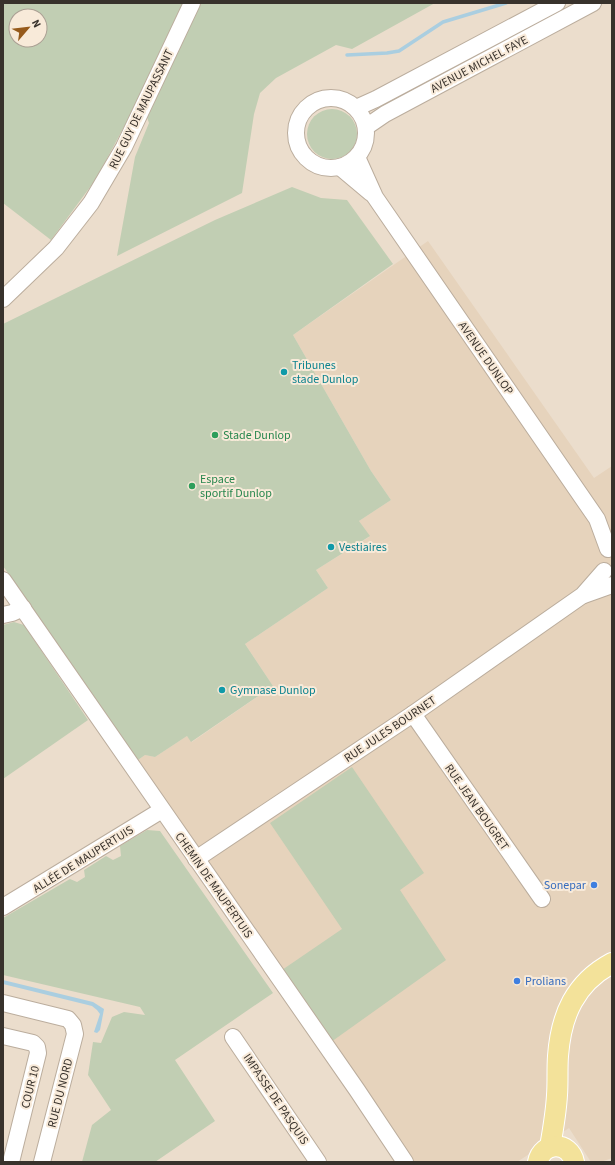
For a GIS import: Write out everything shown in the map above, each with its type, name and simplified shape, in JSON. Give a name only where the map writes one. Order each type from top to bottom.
[{"type":"main road","points":[[556,1154],[558,1056],[564,1021],[569,1007],[580,989],[599,970],[612,963]]},
{"type":"street","name":"RUE GUY DE MAUPASSANT","points":[[3,299],[56,248],[91,203],[124,147],[192,3]]},
{"type":"street","name":"AVENUE MICHEL FAYE","points":[[356,108],[376,99],[556,3]]},
{"type":"street","name":"AVENUE MICHEL FAYE","points":[[366,127],[385,114],[594,3]]},
{"type":"street","points":[[334,98],[346,101],[356,108],[364,120],[366,127],[366,138],[358,157],[350,163],[340,167],[322,167],[306,158],[299,148],[296,136],[297,124],[302,113],[311,104],[322,99],[334,98]]},
{"type":"street","name":"AVENUE DUNLOP","points":[[358,157],[375,197],[598,519],[610,547]]},
{"type":"street","name":"AVENUE DUNLOP","points":[[340,167],[375,197]]},
{"type":"street","name":"AVENUE DUNLOP","points":[[598,519],[612,529]]},
{"type":"street","points":[[610,547],[605,556],[604,564],[610,580]]},
{"type":"street","name":"CHEMIN DE MAUPERTUIS","points":[[3,580],[405,1162]]},
{"type":"street","name":"RUE JULES BOURNET","points":[[196,859],[413,714],[582,595],[610,580]]},
{"type":"street","points":[[3,615],[23,608]]},
{"type":"street","name":"RUE JEAN BOUGRET","points":[[413,714],[542,900]]},
{"type":"street","name":"ALLÉE DE MAUPERTUIS","points":[[3,907],[162,810]]},
{"type":"street","name":"RUE DU NORD","points":[[3,1003],[68,1019],[73,1025],[75,1034],[42,1162]]},
{"type":"street","name":"COUR 10","points":[[3,1036],[33,1043],[37,1047],[38,1053],[11,1162]]},
{"type":"street","name":"IMPASSE DE PASQUIS","points":[[233,1037],[318,1162]]},
{"type":"shaded area","points":[[428,241],[594,478],[612,466],[612,1158],[601,1162],[591,1162],[569,1128],[517,1162],[413,1162],[138,760],[145,755],[155,757],[187,736],[192,742],[273,686],[245,644],[328,588],[316,570],[369,537],[359,521],[391,500],[371,471],[293,335]]},
{"type":"green space","points":[[3,3],[435,3],[352,49],[336,45],[276,78],[260,93],[254,114],[242,193],[117,256],[135,157],[149,123],[140,97],[96,179],[51,240],[3,203]]},
{"type":"green space","points":[[327,109],[337,109],[350,116],[357,129],[357,139],[350,152],[337,159],[327,159],[318,155],[311,148],[307,139],[307,129],[311,120],[318,113]]},
{"type":"green space","name":"Espace sportif Dunlop","points":[[292,187],[321,198],[347,200],[393,264],[293,335],[371,471],[391,500],[359,521],[370,536],[316,570],[328,588],[245,644],[273,686],[191,742],[187,736],[155,757],[145,755],[138,760],[3,566],[3,324],[215,220]]},
{"type":"green space","points":[[14,622],[24,625],[88,720],[3,779],[3,625]]},
{"type":"green space","points":[[352,767],[424,873],[400,890],[446,960],[331,1042],[282,970],[342,929],[270,823]]},
{"type":"green space","points":[[147,830],[160,831],[273,993],[175,1060],[215,1121],[155,1162],[82,1162],[92,1125],[111,1110],[88,1075],[93,1042],[101,1043],[112,1017],[124,1012],[145,1015],[140,1007],[3,975],[3,918],[70,879],[77,882],[85,877],[84,870],[106,856],[113,860],[121,856],[120,846]]},
{"type":"water","points":[[3,980],[93,1002],[104,1009],[100,1030],[97,1033],[94,1032],[100,1014],[92,1006],[3,984]]},
{"type":"waterway","points":[[347,55],[399,51],[443,22],[506,3]]},
{"type":"place","name":"Tribunes stade Dunlop","points":[[284,372]]},
{"type":"place","name":"Stade Dunlop","points":[[215,435]]},
{"type":"place","name":"Espace sportif Dunlop","points":[[192,486]]},
{"type":"place","name":"Vestiaires","points":[[331,547]]},
{"type":"place","name":"Gymnase Dunlop","points":[[222,690]]},
{"type":"place","name":"Sonepar","points":[[594,885]]},
{"type":"place","name":"Prolians","points":[[517,981]]}]
